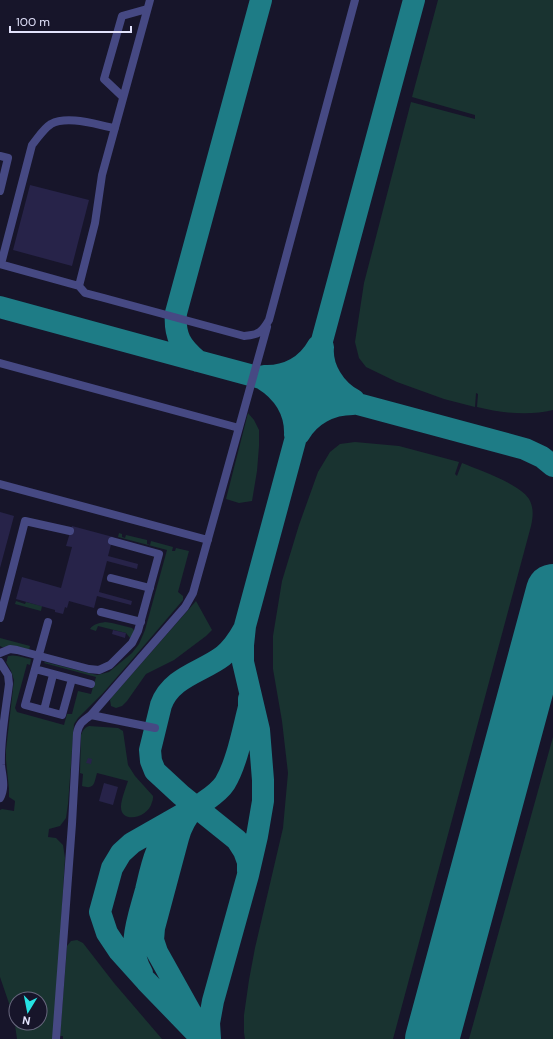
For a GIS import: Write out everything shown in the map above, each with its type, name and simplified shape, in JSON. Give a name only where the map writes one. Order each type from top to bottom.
[{"type":"lane","points":[[79,286],[95,223],[102,175],[150,0]]},
{"type":"lane","points":[[56,1039],[78,726],[83,720],[91,715],[189,602],[193,593],[269,320],[355,0]]},
{"type":"lane","points":[[123,97],[104,79],[122,16],[148,9]]},
{"type":"lane","points":[[115,128],[76,120],[66,120],[51,124],[43,131],[32,145],[0,264],[79,286],[85,292],[104,298],[244,336],[253,335],[262,331],[269,320]]},
{"type":"lane","points":[[0,156],[8,158],[0,191]]},
{"type":"lane","points":[[0,363],[239,428]]},
{"type":"lane","points":[[0,484],[208,540]]},
{"type":"lane","points":[[0,618],[25,521],[70,531]]},
{"type":"lane","points":[[0,652],[10,649],[18,650],[89,669],[99,670],[110,665],[132,643],[138,631],[159,554],[112,541]]},
{"type":"lane","points":[[111,578],[150,588]]},
{"type":"lane","points":[[101,612],[141,622]]},
{"type":"lane","points":[[48,622],[25,705],[62,715],[72,679]]},
{"type":"lane","points":[[0,662],[8,675],[9,684],[0,750],[4,784],[3,793],[0,798]]},
{"type":"lane","points":[[35,669],[91,684]]},
{"type":"lane","points":[[44,710],[53,674]]},
{"type":"lane","points":[[91,715],[155,728]]},
{"type":"green space","points":[[438,0],[553,0],[553,410],[525,413],[486,409],[477,407],[478,394],[476,393],[475,407],[444,399],[397,382],[366,367],[359,358],[355,342],[364,283],[411,102],[475,119],[475,115],[412,97]]},
{"type":"green space","points":[[248,413],[254,420],[259,430],[257,471],[252,501],[239,503],[226,499]]},
{"type":"green space","points":[[355,442],[399,446],[459,462],[455,474],[457,476],[462,463],[498,478],[517,488],[529,499],[531,502],[533,516],[532,523],[393,1039],[245,1039],[244,1015],[249,980],[283,828],[288,773],[282,721],[273,669],[273,636],[282,581],[299,525],[318,472],[330,452],[340,444]]},
{"type":"green space","points":[[119,533],[125,538],[126,535],[147,540],[147,544],[150,545],[151,541],[173,547],[172,551],[175,551],[176,548],[189,551],[178,592],[183,596],[183,600],[103,693],[74,724],[66,818],[60,826],[49,829],[48,837],[56,838],[63,845],[65,858],[54,1039],[17,1039],[16,1031],[48,1031],[48,991],[8,991],[8,1000],[0,977],[0,810],[14,811],[15,801],[9,797],[6,760],[14,680],[6,662],[8,656],[31,659],[30,665],[27,664],[15,708],[17,712],[64,725],[67,714],[72,714],[78,691],[91,694],[96,677],[44,663],[97,675],[109,672],[132,653],[139,644],[145,630],[167,550],[118,537]]},
{"type":"green space","points":[[16,601],[25,604],[26,602],[42,606],[41,611],[15,604]]},
{"type":"green space","points":[[196,601],[212,630],[174,660],[146,674],[122,706],[116,708],[111,706],[110,700],[112,697]]},
{"type":"green space","points":[[105,622],[132,628],[134,633],[130,638],[126,633],[98,626],[96,631],[90,629],[99,623]]},
{"type":"green space","points":[[0,638],[30,646],[29,650],[2,647],[0,646]]},
{"type":"green space","points":[[89,726],[118,728],[123,731],[128,765],[135,776],[153,796],[153,800],[149,808],[145,812],[135,817],[129,817],[122,812],[122,800],[128,781],[97,773],[92,786],[82,786],[83,774],[80,773],[81,735],[84,729]]},
{"type":"green space","points":[[553,737],[553,1039],[469,1039]]},
{"type":"green space","points":[[77,940],[83,943],[114,983],[162,1039],[63,1039],[63,1036],[60,1036],[67,946],[71,941]]},
{"type":"building","points":[[30,185],[89,200],[72,266],[13,250]]},
{"type":"building","points":[[0,512],[14,516],[0,568]]},
{"type":"building","points":[[72,526],[113,537],[108,556],[138,564],[137,569],[107,561],[99,592],[132,601],[131,605],[97,596],[94,608],[69,601],[63,614],[55,612],[55,610],[16,599],[22,577],[61,588],[72,547],[66,546]]},
{"type":"building","points":[[113,630],[126,633],[125,638],[112,634]]},
{"type":"building","points":[[88,758],[92,759],[91,764],[86,763]]},
{"type":"building","points":[[104,783],[118,787],[113,805],[99,801]]},
{"type":"taxiway","points":[[198,361],[187,351],[180,340],[176,328],[176,313],[261,0]]},
{"type":"taxiway","points":[[210,1039],[209,1023],[213,1001],[248,875],[263,801],[259,730],[243,662],[245,626],[414,0]]},
{"type":"taxiway","points":[[0,307],[525,449],[542,457],[553,466]]},
{"type":"taxiway","points":[[264,376],[281,375],[296,369],[308,359],[318,346]]},
{"type":"taxiway","points":[[323,347],[324,363],[331,378],[347,396],[354,400]]},
{"type":"taxiway","points":[[263,379],[277,389],[287,402],[291,410],[295,426],[295,435]]},
{"type":"taxiway","points":[[299,434],[309,421],[329,408],[353,404]]},
{"type":"taxiway","points":[[244,629],[235,644],[223,656],[215,662],[179,681],[172,688],[161,705],[150,750],[151,761],[155,771],[181,795],[237,840],[244,851],[248,862],[248,871]]},
{"type":"taxiway","points":[[202,1039],[119,951],[107,933],[100,912],[112,868],[121,853],[132,843],[204,802],[223,786],[233,766],[239,746],[249,707],[249,699]]},
{"type":"taxiway","points":[[194,809],[186,819],[179,834],[154,928],[153,940],[157,952],[195,1020]]},
{"type":"taxiway","points":[[142,973],[137,963],[135,953],[134,942],[137,921],[157,851],[166,835],[177,821]]},
{"type":"runway","points":[[432,1039],[553,591]]}]
